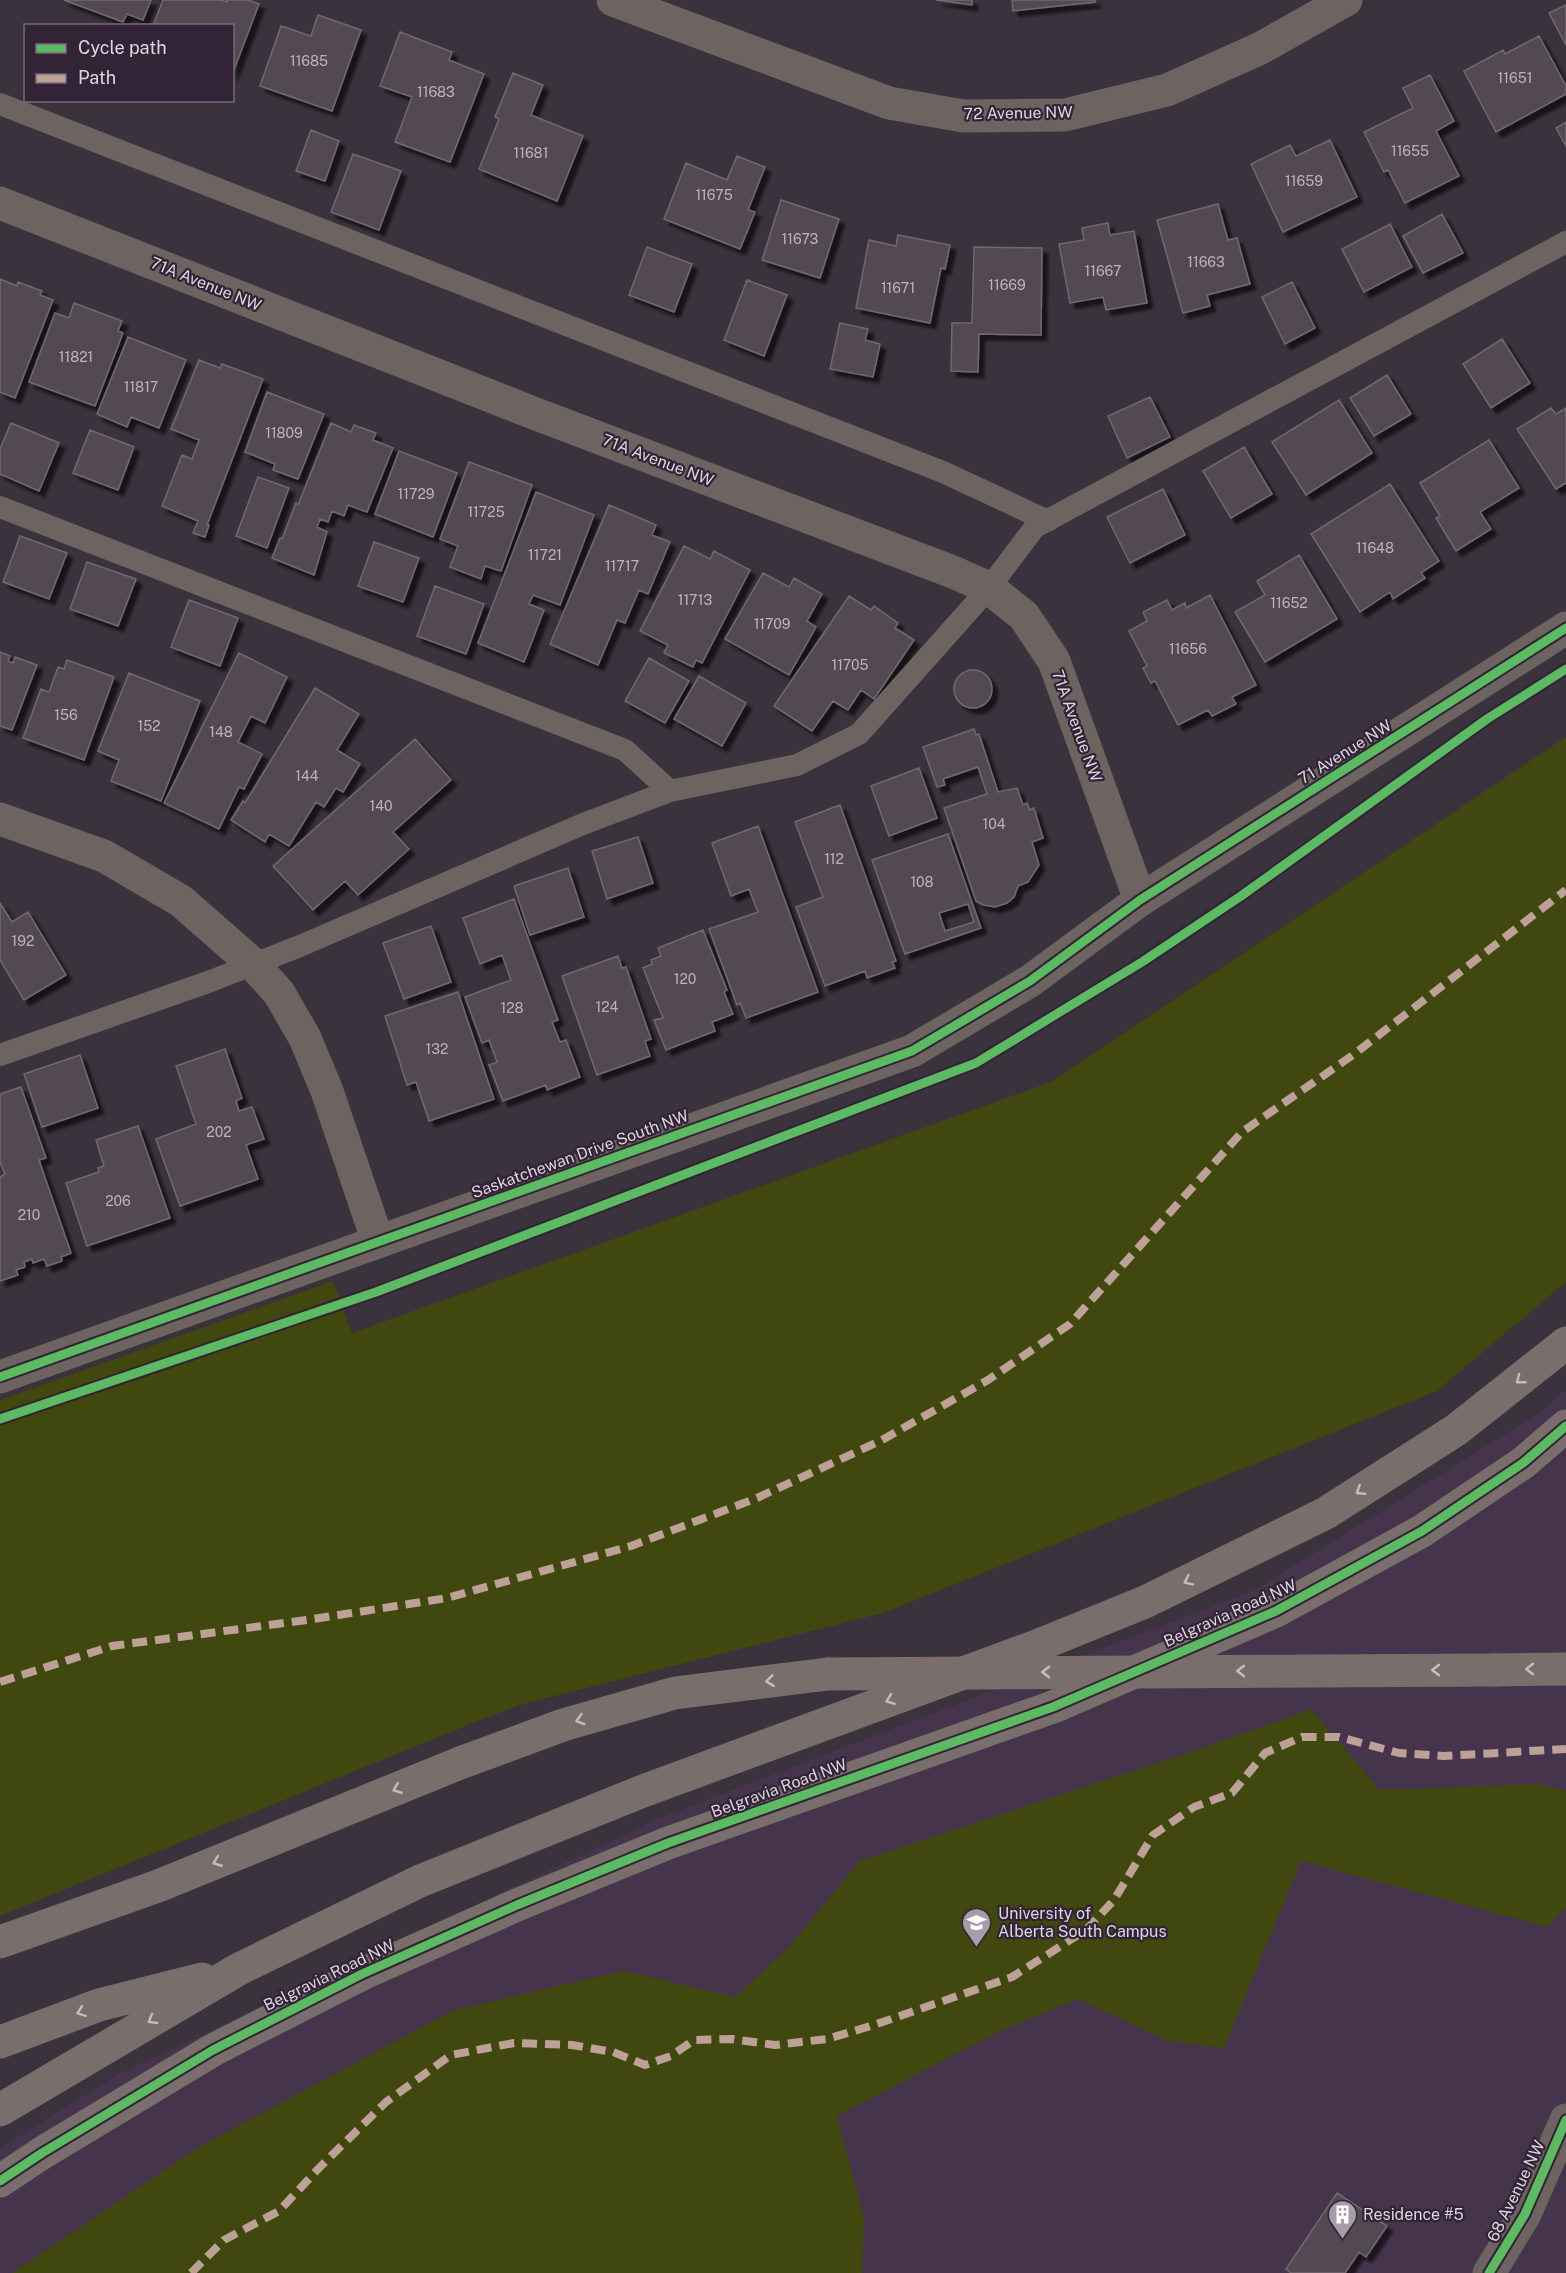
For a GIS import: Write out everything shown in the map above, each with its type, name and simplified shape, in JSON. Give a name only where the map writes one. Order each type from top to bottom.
[{"type":"main road","points":[[0,2110],[239,1970],[420,1881],[643,1791],[1034,1647],[1145,1602],[1326,1513],[1456,1430],[1566,1343]]},
{"type":"main road","name":"Belgravia Road NW","points":[[0,2181],[42,2153],[213,2050],[362,1974],[517,1905],[668,1844],[1053,1707],[1276,1611],[1422,1531],[1523,1463],[1566,1426]]},
{"type":"main road","points":[[0,1942],[158,1886],[460,1763],[562,1725],[675,1693],[828,1674],[1566,1669]]},
{"type":"main road","points":[[0,2042],[99,2005],[239,1970]]},
{"type":"street","name":"72 Avenue NW","points":[[613,0],[889,103],[974,116],[1065,115],[1167,90],[1261,48],[1346,0]]},
{"type":"street","name":"71A Avenue NW","points":[[0,203],[536,414],[953,572],[989,588],[1024,616],[1054,661],[1140,900]]},
{"type":"street","name":"71 Avenue NW","points":[[1140,900],[1566,628]]},
{"type":"street","points":[[0,819],[105,856],[181,901],[253,964],[279,993],[305,1038],[327,1091],[378,1242]]},
{"type":"street","name":"Saskatchewan Drive South NW","points":[[0,1377],[912,1051],[1030,981],[1140,900]]},
{"type":"street","name":"68 Avenue NW","points":[[1489,2273],[1525,2214],[1566,2120]]},
{"type":"lane","points":[[0,104],[943,472],[1048,520]]},
{"type":"lane","points":[[0,1055],[253,964],[582,824],[670,791],[797,765],[859,734],[989,588],[1035,527],[1566,242]]},
{"type":"lane","points":[[0,507],[625,750],[670,791]]},
{"type":"shaded area","name":"University of Alberta South Campus","points":[[1566,1389],[1566,2273],[0,2273],[0,2148],[119,2074],[657,1819],[1255,1590],[1542,1411]]},
{"type":"green space","points":[[1566,737],[1566,1282],[1437,1391],[883,1613],[523,1704],[0,1916],[0,1400],[333,1281],[352,1333],[1051,1082]]},
{"type":"green space","points":[[1311,1709],[1380,1790],[1539,1784],[1566,1791],[1566,1907],[1547,1927],[1301,1861],[1224,2048],[1168,2041],[1078,1999],[998,2032],[837,2116],[864,2217],[862,2273],[12,2273],[199,2147],[454,2010],[624,1971],[735,1997],[789,1947],[860,1861],[1200,1749]]},
{"type":"building","points":[[64,0],[151,0],[143,20],[127,14],[123,22]]},
{"type":"building","points":[[163,0],[221,0],[227,2],[227,0],[248,0],[259,4],[234,70],[234,24],[154,24]]},
{"type":"building","points":[[936,0],[972,0],[972,5]]},
{"type":"building","points":[[1012,0],[1095,0],[1095,2],[1013,11]]},
{"type":"building","points":[[1566,5],[1566,45],[1549,13]]},
{"type":"building","points":[[318,15],[361,30],[332,111],[260,86],[281,26],[311,36]]},
{"type":"building","points":[[400,32],[452,52],[449,60],[484,74],[450,162],[395,142],[412,97],[380,86]]},
{"type":"building","points":[[1539,36],[1566,86],[1566,94],[1496,132],[1464,71],[1503,50],[1505,54]]},
{"type":"building","points":[[513,73],[543,85],[531,115],[583,136],[557,201],[479,169],[499,119],[495,117]]},
{"type":"building","points":[[1430,75],[1454,121],[1436,131],[1459,176],[1405,203],[1388,170],[1384,172],[1364,132],[1413,108],[1403,88]]},
{"type":"building","points":[[1566,122],[1566,146],[1556,128]]},
{"type":"building","points":[[311,130],[339,141],[325,181],[296,171]]},
{"type":"building","points":[[1330,140],[1357,197],[1283,232],[1251,164],[1290,145],[1296,156]]},
{"type":"building","points":[[353,154],[401,171],[379,230],[331,212]]},
{"type":"building","points":[[737,156],[765,167],[748,210],[755,212],[740,249],[664,219],[686,163],[727,180]]},
{"type":"building","points":[[781,200],[839,219],[820,278],[762,260]]},
{"type":"building","points":[[1218,204],[1228,240],[1237,238],[1250,284],[1207,295],[1210,306],[1183,313],[1157,220]]},
{"type":"building","points":[[1442,214],[1463,253],[1423,273],[1403,236]]},
{"type":"building","points":[[1108,223],[1110,235],[1134,231],[1147,303],[1106,310],[1103,297],[1070,303],[1059,244],[1084,240],[1082,228]]},
{"type":"building","points":[[1390,224],[1412,267],[1364,292],[1342,249]]},
{"type":"building","points":[[898,235],[950,245],[945,269],[941,268],[930,323],[856,308],[869,240],[896,246]]},
{"type":"building","points":[[647,247],[692,264],[674,312],[629,295]]},
{"type":"building","points":[[974,247],[1042,248],[1041,335],[979,334],[978,372],[951,371],[952,323],[972,323]]},
{"type":"building","points":[[0,279],[17,286],[18,282],[42,291],[40,295],[53,300],[15,398],[0,392]]},
{"type":"building","points":[[747,280],[787,295],[764,356],[724,340]]},
{"type":"building","points":[[1292,282],[1315,328],[1285,344],[1262,297]]},
{"type":"building","points":[[74,303],[122,321],[118,331],[123,333],[95,406],[29,382],[55,313],[69,318]]},
{"type":"building","points":[[840,323],[868,329],[865,340],[880,344],[873,377],[830,369]]},
{"type":"building","points":[[128,337],[186,360],[159,428],[131,417],[127,427],[97,414]]},
{"type":"building","points":[[1502,339],[1530,383],[1491,408],[1463,364]]},
{"type":"building","points":[[199,360],[220,368],[222,364],[263,379],[207,525],[209,525],[205,537],[193,533],[198,521],[162,506],[182,455],[192,459],[199,440],[171,429]]},
{"type":"building","points":[[1387,375],[1411,414],[1374,436],[1350,398]]},
{"type":"building","points":[[267,392],[324,414],[298,479],[273,470],[275,464],[245,452]]},
{"type":"building","points":[[1150,397],[1170,437],[1127,458],[1108,416]]},
{"type":"building","points":[[1339,400],[1372,453],[1306,495],[1272,442]]},
{"type":"building","points":[[1551,408],[1556,414],[1566,408],[1566,483],[1556,489],[1517,429]]},
{"type":"building","points":[[11,423],[59,443],[39,491],[0,474],[0,449]]},
{"type":"building","points":[[331,423],[351,432],[354,425],[376,433],[373,440],[393,448],[367,512],[348,505],[344,516],[332,511],[328,522],[320,519],[317,527],[327,532],[314,575],[272,558],[296,503],[298,505]]},
{"type":"building","points":[[90,430],[134,447],[118,490],[73,473]]},
{"type":"building","points":[[1489,440],[1519,488],[1480,512],[1491,529],[1456,551],[1436,518],[1440,516],[1420,483]]},
{"type":"building","points":[[1244,447],[1272,494],[1231,518],[1203,471]]},
{"type":"building","points":[[399,451],[457,473],[433,537],[375,514]]},
{"type":"building","points":[[469,462],[532,485],[501,571],[485,566],[481,579],[450,567],[458,546],[440,539]]},
{"type":"building","points":[[258,477],[289,488],[267,548],[236,536]]},
{"type":"building","points":[[1390,484],[1439,561],[1421,573],[1425,578],[1393,599],[1390,592],[1360,612],[1311,534]]},
{"type":"building","points":[[1163,489],[1185,535],[1130,563],[1107,517]]},
{"type":"building","points":[[536,492],[594,515],[560,605],[533,595],[529,604],[544,610],[524,662],[478,643]]},
{"type":"building","points":[[609,505],[656,525],[652,535],[670,542],[648,594],[639,590],[625,623],[617,620],[598,665],[550,644]]},
{"type":"building","points":[[20,536],[67,553],[49,599],[3,582]]},
{"type":"building","points":[[374,542],[419,558],[403,602],[358,586]]},
{"type":"building","points":[[684,546],[710,559],[714,551],[750,570],[702,663],[696,660],[693,667],[664,653],[668,645],[640,631]]},
{"type":"building","points":[[1299,555],[1337,619],[1265,662],[1235,612],[1265,595],[1257,581]]},
{"type":"building","points":[[87,562],[136,579],[118,626],[70,609]]},
{"type":"building","points":[[763,573],[789,587],[794,578],[822,594],[807,621],[816,627],[789,675],[725,639]]},
{"type":"building","points":[[435,586],[484,604],[466,654],[417,636]]},
{"type":"building","points":[[1210,595],[1256,685],[1232,697],[1236,704],[1212,716],[1208,710],[1178,725],[1155,681],[1151,683],[1143,668],[1147,666],[1129,631],[1147,621],[1143,612],[1167,600],[1172,610],[1185,603],[1186,608]]},
{"type":"building","points":[[849,596],[871,610],[874,606],[898,623],[895,628],[914,640],[874,699],[861,690],[848,710],[833,701],[812,731],[774,706]]},
{"type":"building","points":[[189,600],[238,618],[220,666],[171,647]]},
{"type":"building","points":[[0,652],[10,656],[8,661],[13,663],[15,657],[37,665],[12,730],[0,726]]},
{"type":"building","points":[[239,653],[287,677],[265,723],[251,716],[238,742],[262,754],[244,789],[239,787],[219,829],[164,803]]},
{"type":"building","points":[[649,658],[689,681],[665,723],[625,701]]},
{"type":"building","points":[[67,660],[114,677],[84,760],[23,738],[41,689],[49,692],[58,667],[64,669]]},
{"type":"building","points":[[973,670],[980,671],[986,676],[991,682],[991,696],[986,702],[980,707],[973,708],[966,707],[960,702],[955,696],[954,689],[955,682],[960,676],[966,671]]},
{"type":"building","points":[[129,673],[200,701],[161,801],[111,781],[119,760],[98,751]]},
{"type":"building","points":[[699,676],[746,703],[722,746],[674,719]]},
{"type":"building","points":[[315,688],[359,714],[337,750],[360,764],[343,792],[336,788],[324,807],[316,802],[289,846],[269,834],[265,842],[231,820],[243,801],[245,803]]},
{"type":"building","points":[[974,729],[976,735],[979,734],[998,792],[1017,788],[1023,805],[1027,803],[1030,810],[1034,808],[1043,838],[1032,842],[1039,865],[1028,882],[1018,886],[1014,897],[1007,903],[995,907],[976,901],[944,808],[987,794],[978,767],[943,779],[945,785],[937,787],[923,747]]},
{"type":"building","points":[[415,739],[451,780],[393,832],[409,849],[358,895],[345,881],[313,910],[273,866]]},
{"type":"building","points":[[919,768],[937,818],[889,836],[871,786]]},
{"type":"building","points":[[840,805],[896,961],[892,962],[895,968],[867,978],[865,971],[825,986],[796,907],[823,897],[795,822]]},
{"type":"building","points":[[758,826],[818,992],[746,1018],[740,1003],[737,1005],[709,929],[758,912],[749,889],[731,896],[712,843]]},
{"type":"building","points":[[948,834],[981,928],[905,954],[872,860]],"holes":[[[968,904],[974,922],[945,931],[939,913]]]},
{"type":"building","points":[[638,837],[653,883],[607,899],[592,851]]},
{"type":"building","points":[[568,868],[584,917],[530,935],[514,886]]},
{"type":"building","points":[[514,899],[558,1020],[552,1022],[560,1042],[566,1040],[580,1077],[547,1090],[546,1085],[503,1101],[489,1065],[497,1062],[489,1040],[482,1043],[465,997],[511,980],[502,955],[480,964],[463,918]]},
{"type":"building","points":[[0,903],[12,922],[28,912],[66,975],[24,1000],[0,960]]},
{"type":"building","points":[[431,926],[451,982],[404,999],[383,943]]},
{"type":"building","points":[[703,930],[727,990],[724,992],[733,1014],[712,1022],[715,1031],[666,1050],[654,1020],[663,1018],[643,968],[652,964],[651,960],[661,956],[658,948]]},
{"type":"building","points":[[618,956],[622,968],[626,967],[651,1039],[645,1041],[650,1056],[597,1075],[562,976]]},
{"type":"building","points":[[458,992],[494,1099],[429,1121],[416,1082],[407,1085],[385,1016]]},
{"type":"building","points":[[225,1049],[242,1098],[236,1101],[239,1111],[252,1107],[264,1139],[246,1145],[258,1179],[180,1206],[156,1139],[196,1124],[176,1066]]},
{"type":"building","points":[[80,1055],[98,1108],[42,1127],[24,1074]]},
{"type":"building","points":[[21,1087],[46,1158],[39,1160],[71,1253],[61,1257],[62,1261],[47,1266],[44,1259],[33,1263],[32,1259],[24,1262],[25,1267],[16,1270],[18,1275],[0,1281],[0,1177],[5,1174],[0,1162],[0,1094]]},
{"type":"building","points":[[138,1126],[170,1218],[87,1246],[66,1183],[99,1172],[98,1168],[104,1166],[96,1140]]},
{"type":"building","name":"Residence #5","points":[[1337,2193],[1387,2226],[1366,2257],[1359,2252],[1345,2273],[1291,2273],[1286,2269]]},
{"type":"marked path","points":[[0,1682],[112,1646],[307,1620],[447,1598],[631,1546],[757,1498],[882,1440],[988,1380],[1070,1324],[1242,1132],[1353,1055],[1566,890]]},
{"type":"marked path","points":[[191,2273],[224,2240],[279,2211],[386,2102],[451,2055],[514,2043],[572,2045],[613,2052],[645,2065],[671,2056],[694,2040],[732,2039],[775,2045],[827,2039],[1012,1977],[1086,1930],[1114,1900],[1153,1835],[1194,1807],[1232,1793],[1265,1753],[1302,1737],[1339,1737],[1399,1753],[1444,1756],[1566,1749]]},
{"type":"cycle path","points":[[0,1377],[912,1051],[1030,981],[1140,900],[1566,628]]},
{"type":"cycle path","points":[[0,1419],[376,1292],[976,1063],[1142,962],[1241,896],[1487,719],[1566,669]]},
{"type":"cycle path","points":[[0,2181],[42,2153],[213,2050],[362,1974],[517,1905],[668,1843],[1053,1707],[1276,1611],[1422,1531],[1523,1463],[1566,1426]]},
{"type":"cycle path","points":[[1489,2273],[1525,2214],[1566,2120]]},
{"type":"place","name":"University of Alberta South Campus","points":[[977,1948]]},
{"type":"place","name":"Residence #5","points":[[1342,2240]]}]
